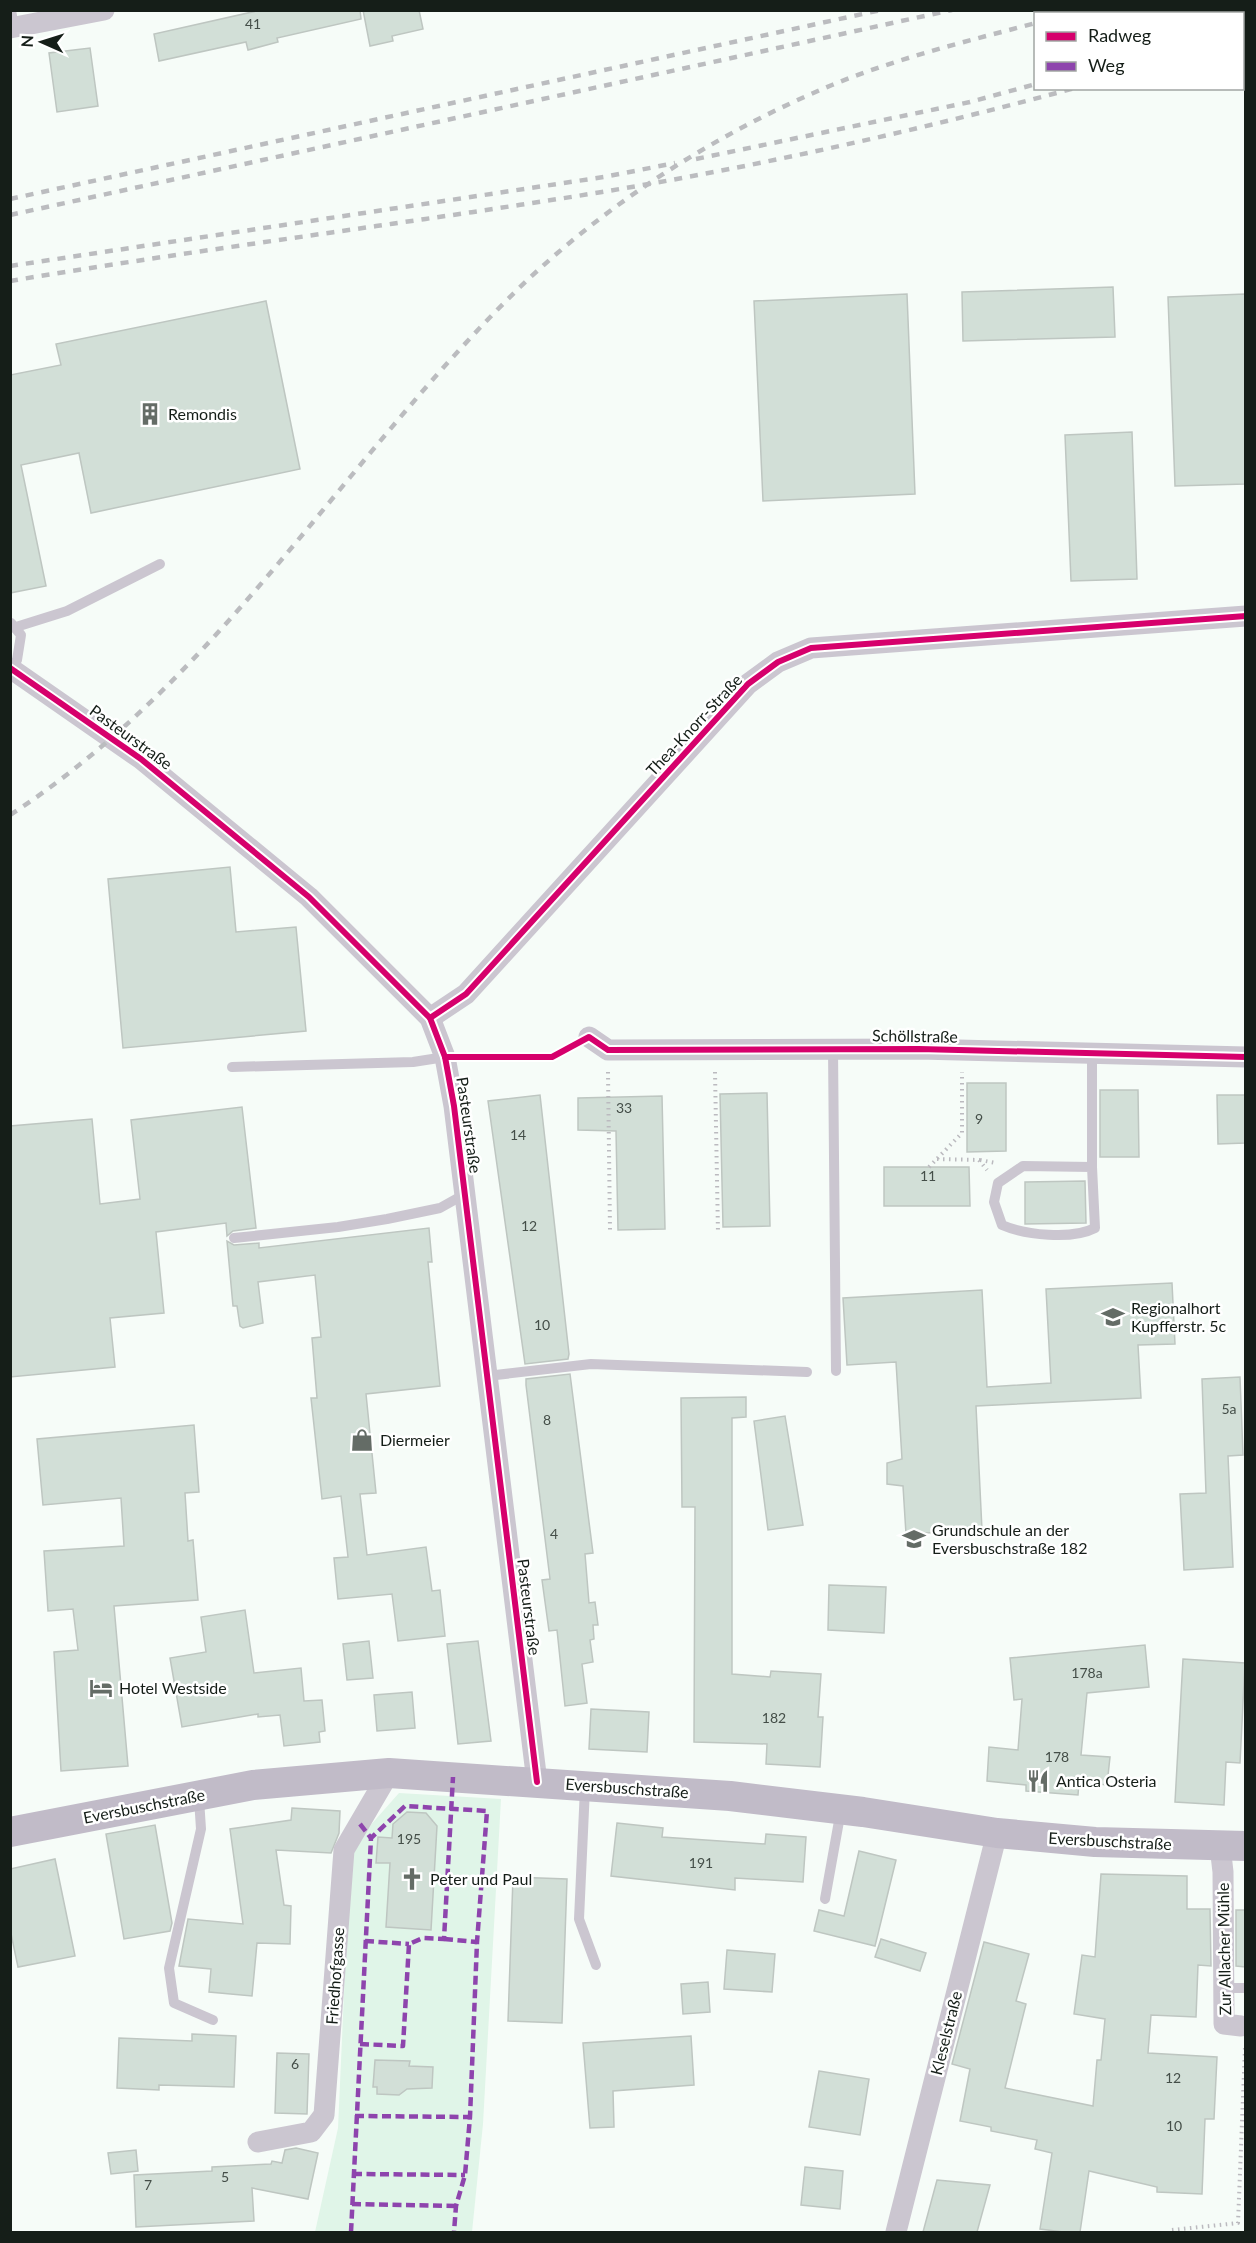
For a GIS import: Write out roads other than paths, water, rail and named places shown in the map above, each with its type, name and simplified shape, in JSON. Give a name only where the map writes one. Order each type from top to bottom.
[{"type":"main road","name":"Eversbuschstraße","points":[[10,1832],[253,1785],[389,1773],[730,1796],[997,1833],[1095,1842],[1233,1846]]},
{"type":"street","points":[[12,22],[104,10]]},
{"type":"street","name":"Thea-Knorr-Straße","points":[[430,1018],[466,994],[748,684],[778,662],[811,648],[1245,616]]},
{"type":"street","name":"Pasteurstraße","points":[[11,668],[141,759],[309,897],[430,1018],[445,1057],[465,1194],[537,1782]]},
{"type":"street","name":"Schöllstraße","points":[[589,1037],[608,1050],[962,1050],[1245,1057]]},
{"type":"street","name":"Friedhofgasse","points":[[258,2142],[311,2132],[324,2115],[344,1850],[389,1773]]},
{"type":"street","name":"Kleselstraße","points":[[896,2232],[997,1833]]},
{"type":"street","name":"Zur Allacher Mühle","points":[[1233,1846],[1224,1988],[1224,2024],[1241,2026]]},
{"type":"lane","points":[[11,668],[17,660],[21,635],[13,625],[67,611],[160,564]]},
{"type":"lane","points":[[833,1049],[836,1371]]},
{"type":"lane","points":[[1092,1054],[1092,1167],[1095,1228],[1084,1233],[1022,1234],[1002,1225],[994,1202],[998,1183],[1023,1167],[1092,1167]]},
{"type":"lane","points":[[232,1067],[413,1062],[445,1057]]},
{"type":"lane","points":[[234,1238],[338,1227],[387,1219],[440,1208],[465,1194]]},
{"type":"lane","points":[[487,1376],[591,1365],[807,1372]]},
{"type":"lane","points":[[585,1785],[579,1919],[596,1965]]},
{"type":"lane","points":[[198,1795],[201,1829],[170,1968],[174,2003],[213,2020]]},
{"type":"lane","points":[[825,1899],[842,1810]]},
{"type":"lane","points":[[1224,1988],[1245,1988]]},
{"type":"railway","points":[[10,199],[881,10]]},
{"type":"railway","points":[[10,215],[952,10]]},
{"type":"railway","points":[[1082,12],[1089,10]]},
{"type":"railway","points":[[10,815],[83,762],[150,703],[212,639],[272,571],[445,365],[507,300],[579,235],[659,177],[744,126],[788,105],[882,66],[1034,24]]},
{"type":"railway","points":[[696,159],[970,102],[1034,85]]},
{"type":"railway","points":[[10,281],[661,182],[840,146],[1067,90]]},
{"type":"railway","points":[[10,266],[604,177],[675,163]]},
{"type":"place","name":"Remondis","points":[[150,414]]},
{"type":"place","name":"Regionalhort Kupfferstr. 5c","points":[[1113,1317]]},
{"type":"place","name":"Diermeier","points":[[362,1440]]},
{"type":"place","name":"Grundschule an der Eversbuschstraße 182","points":[[914,1539]]},
{"type":"place","name":"Hotel Westside","points":[[101,1688]]},
{"type":"place","name":"Antica Osteria","points":[[1038,1781]]},
{"type":"place","name":"Peter und Paul","points":[[412,1879]]}]
